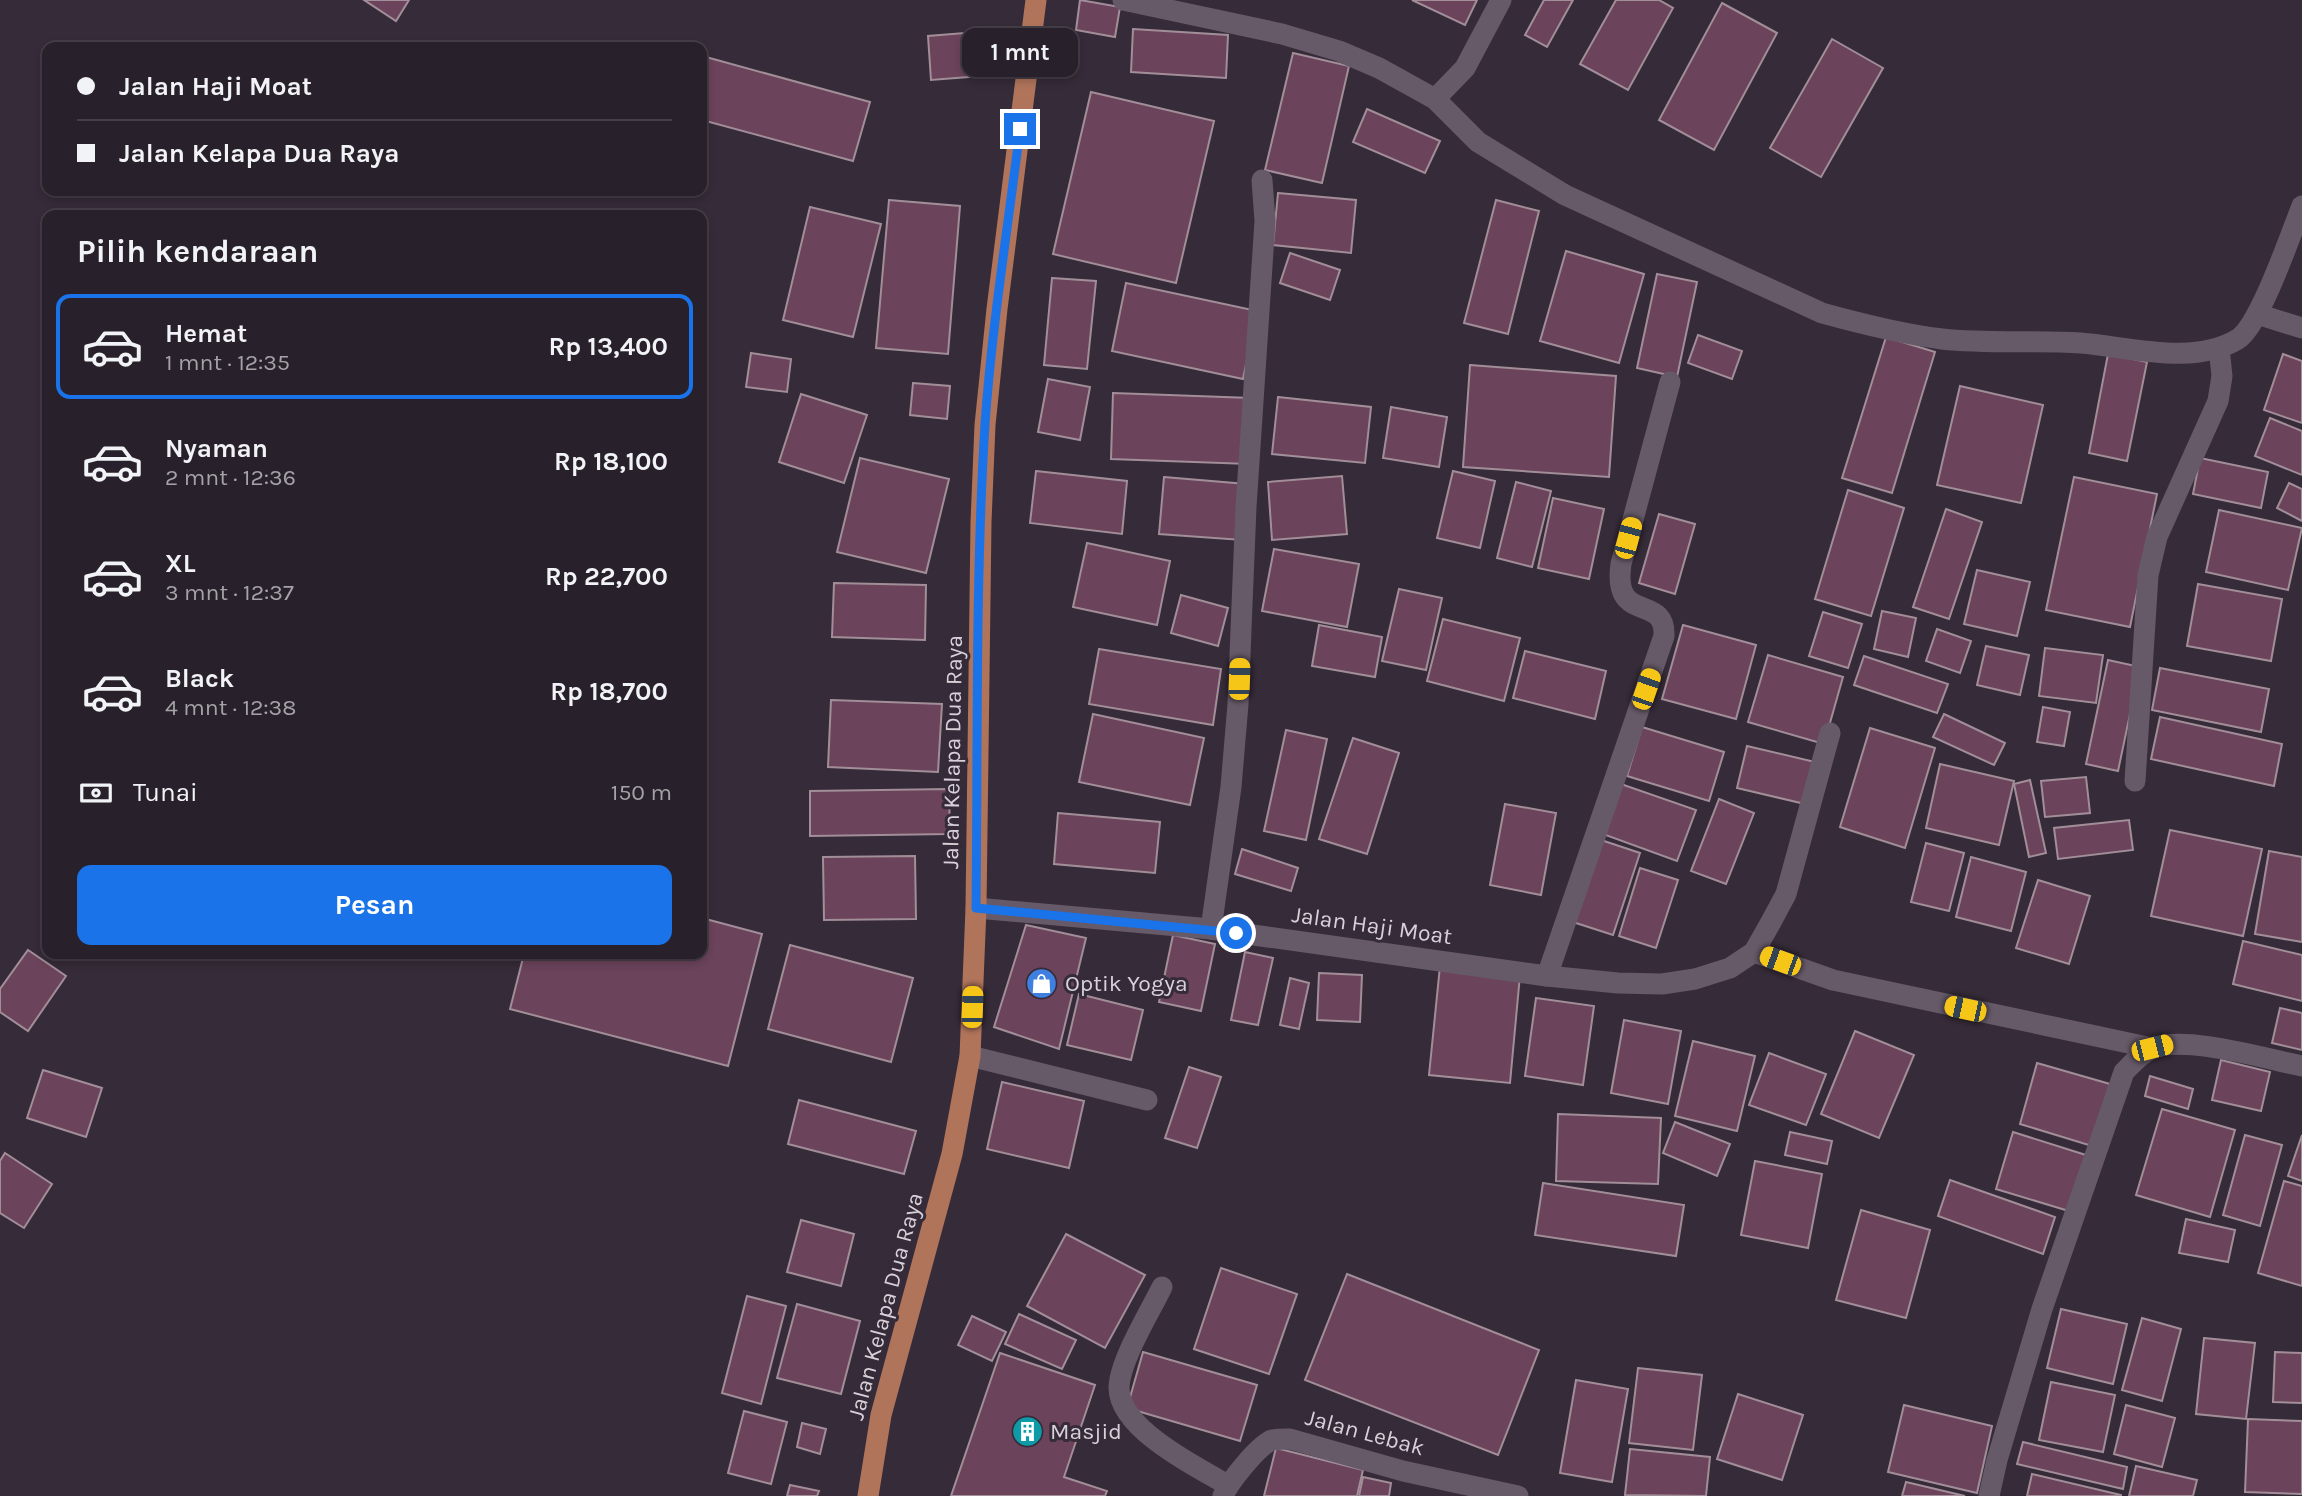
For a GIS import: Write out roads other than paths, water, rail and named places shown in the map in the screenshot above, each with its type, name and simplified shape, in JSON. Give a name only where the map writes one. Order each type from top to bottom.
[{"type":"main road","name":"Jalan Kelapa Dua Raya","points":[[868,1496],[881,1415],[945,1181],[970,1056],[976,908],[981,522],[985,425],[1036,0]]},
{"type":"street","points":[[1123,0],[1282,34],[1339,51],[1379,68],[1435,99],[1478,142],[1565,195],[1822,313],[1865,325],[1944,339],[2081,344],[2194,354],[2219,348],[2240,338],[2257,314],[2302,205]]},
{"type":"street","points":[[1435,99],[1465,68],[1501,0]]},
{"type":"street","points":[[1211,929],[1231,787],[1238,704],[1246,507],[1265,221],[1262,180]]},
{"type":"street","points":[[2257,314],[2302,328]]},
{"type":"street","points":[[2135,781],[2148,575],[2157,537],[2218,401],[2222,376],[2219,348]]},
{"type":"street","points":[[1547,976],[1664,636],[1665,623],[1659,615],[1640,608],[1625,597],[1618,584],[1620,564],[1670,382]]},
{"type":"street","points":[[1830,733],[1786,894],[1754,952],[1833,980],[2152,1048]]},
{"type":"street","name":"Jalan Haji Moat","points":[[976,908],[1211,929],[1547,976],[1618,983],[1662,984],[1695,979],[1730,968],[1754,952]]},
{"type":"street","points":[[1989,1496],[1997,1460],[2042,1310],[2124,1072],[2136,1058],[2152,1048],[2170,1043],[2190,1044],[2302,1066]]},
{"type":"street","points":[[970,1056],[1147,1100]]},
{"type":"street","points":[[1162,1287],[1123,1371],[1119,1387],[1122,1403],[1132,1419],[1153,1438],[1225,1491]]},
{"type":"street","name":"Jalan Lebak","points":[[1225,1491],[1252,1458],[1272,1440],[1290,1439],[1403,1471],[1518,1496]]},
{"type":"place","name":"Optik Yogya","points":[[1042,983]]},
{"type":"place","name":"Masjid","points":[[1027,1431]]}]
